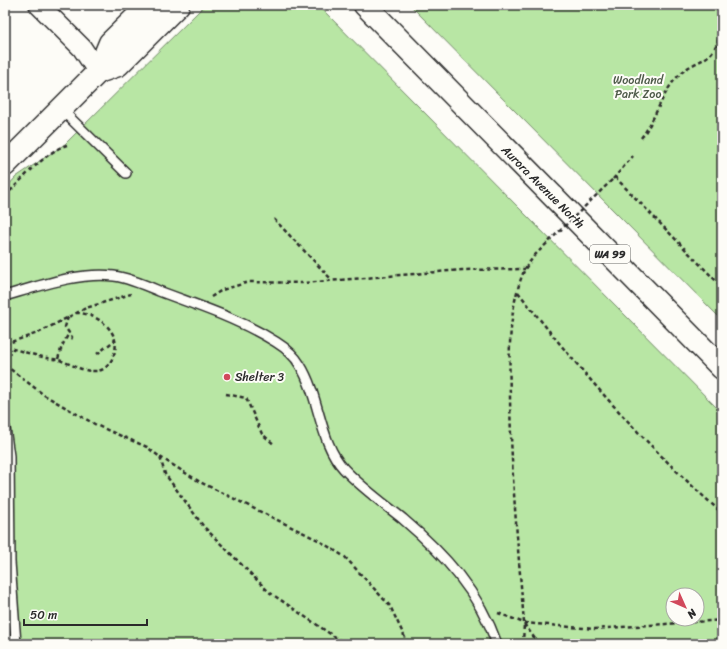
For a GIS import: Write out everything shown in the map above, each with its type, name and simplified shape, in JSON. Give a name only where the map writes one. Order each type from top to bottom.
[{"type":"main road","points":[[5,165],[98,72],[110,43],[149,5]]},
{"type":"main road","points":[[98,72],[118,65],[178,5]]},
{"type":"main road","name":"Aurora Avenue North","points":[[365,5],[722,368]]},
{"type":"street","points":[[39,5],[82,48],[98,72]]},
{"type":"lane","points":[[61,109],[126,173]]},
{"type":"lane","points":[[5,296],[46,284],[84,277],[114,276],[198,305],[271,339],[290,353],[299,363],[316,399],[324,434],[332,454],[342,468],[354,480],[404,521],[450,565],[469,588],[480,607],[497,644]]},
{"type":"lane","points":[[5,428],[9,456],[10,562],[16,644]]},
{"type":"path","points":[[641,138],[649,128],[665,94],[677,77],[685,69],[708,57],[718,44],[721,31]]},
{"type":"path","points":[[5,196],[48,156],[61,147],[67,146]]},
{"type":"path","points":[[523,644],[524,623],[511,454],[509,363],[513,317],[518,291],[525,270],[534,256],[614,178],[633,156]]},
{"type":"path","points":[[614,178],[722,287]]},
{"type":"path","points":[[274,219],[332,279]]},
{"type":"path","points":[[198,305],[222,290],[249,282],[303,283],[332,279],[462,270],[525,270]]},
{"type":"path","points":[[5,346],[38,333],[68,317],[114,298],[137,293],[147,296],[160,291]]},
{"type":"path","points":[[518,291],[549,332],[619,413],[660,455],[722,513]]},
{"type":"path","points":[[5,346],[58,360],[88,371],[100,371],[110,364],[114,352],[115,340],[108,328],[96,318],[84,313],[77,313]]},
{"type":"path","points":[[68,317],[65,327],[72,337],[71,340]]},
{"type":"path","points":[[58,360],[62,346],[69,333]]},
{"type":"path","points":[[97,354],[106,345],[115,340]]},
{"type":"path","points":[[5,365],[44,395],[98,426],[147,447],[200,482],[318,540],[345,557],[390,606],[408,644]]},
{"type":"path","points":[[226,394],[246,398],[262,434],[275,445]]},
{"type":"path","points":[[160,457],[165,474],[204,528],[269,592],[345,644]]},
{"type":"path","points":[[480,607],[524,623],[595,629],[722,620]]},
{"type":"path","points":[[524,623],[539,644]]},
{"type":"green space","points":[[205,5],[318,5],[722,413],[722,644],[5,644],[5,189],[16,177],[65,144]]},
{"type":"green space","name":"Woodland Park Zoo","points":[[410,5],[722,5],[722,320]]},
{"type":"place","name":"Shelter 3","points":[[227,377]]}]
